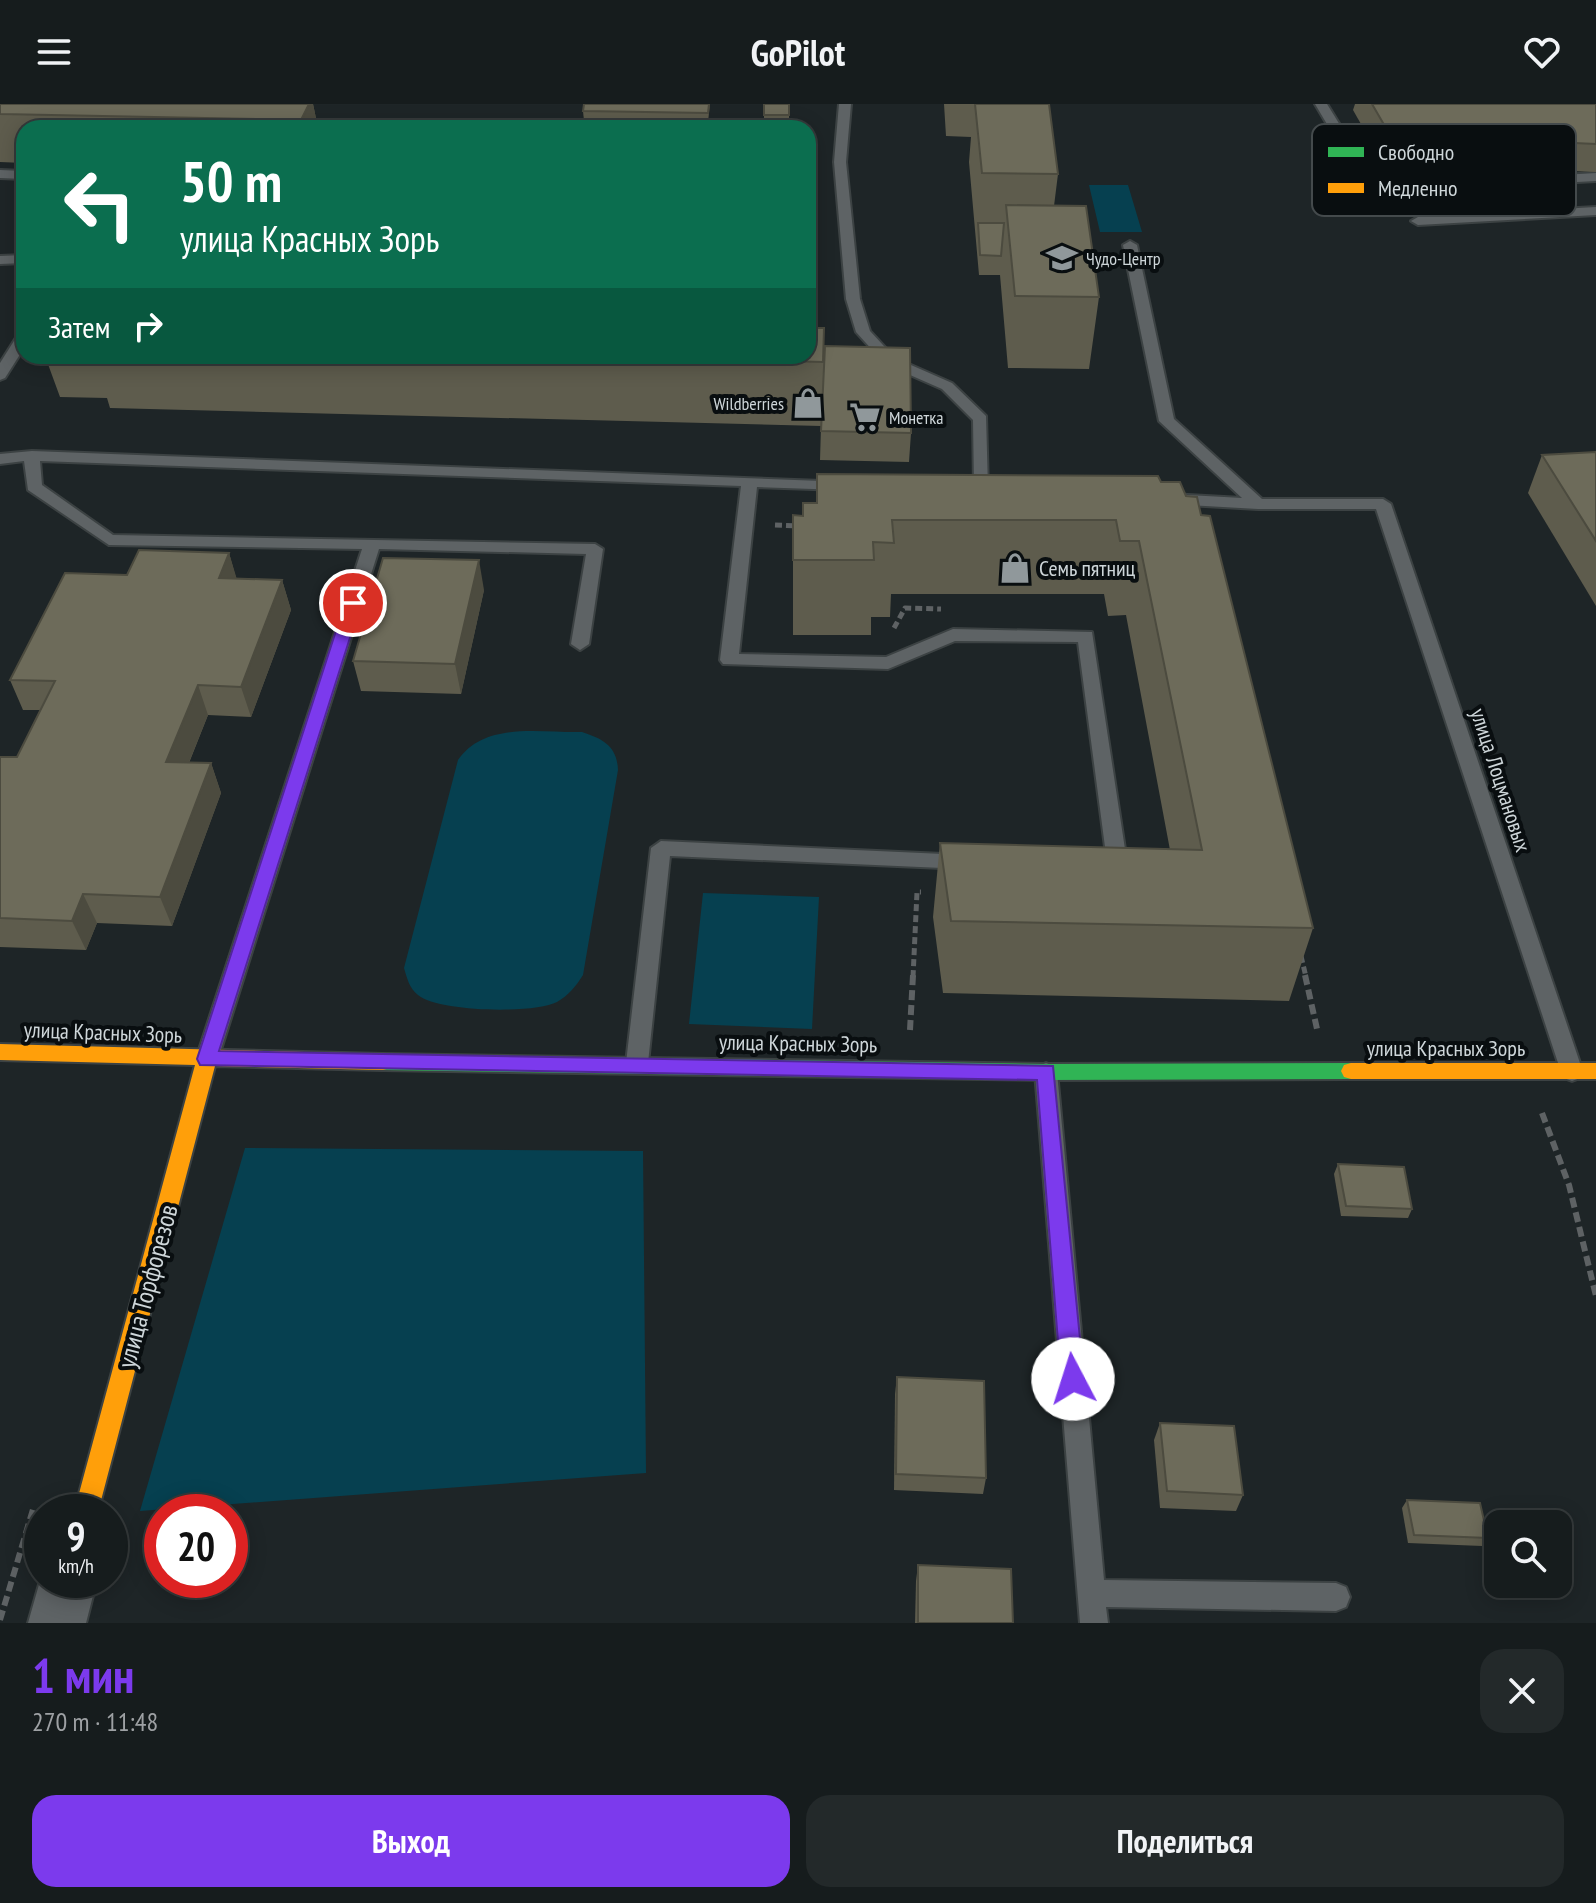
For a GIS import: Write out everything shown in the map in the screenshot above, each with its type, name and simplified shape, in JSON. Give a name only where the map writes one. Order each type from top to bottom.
[{"type":"street","name":"улица Красных Зорь","points":[[0,1052],[207,1059],[637,1063],[1046,1072],[1596,1071]]},
{"type":"street","name":"улица Торфорезов","points":[[91,1494],[207,1059]]},
{"type":"street","points":[[57,1623],[63,1598]]},
{"type":"lane","points":[[845,104],[840,162],[853,299],[863,332],[890,361],[947,386],[981,419],[982,486]]},
{"type":"lane","points":[[1321,104],[1333,124]]},
{"type":"lane","points":[[1576,178],[1596,177]]},
{"type":"lane","points":[[1576,212],[1596,211]]},
{"type":"lane","points":[[1418,221],[1507,216]]},
{"type":"lane","points":[[1130,245],[1167,421],[1258,504]]},
{"type":"lane","points":[[0,375],[16,349]]},
{"type":"lane","points":[[32,456],[34,487],[109,540],[595,549],[580,644]]},
{"type":"lane","points":[[0,459],[32,456],[749,485],[858,485]]},
{"type":"lane","points":[[749,485],[729,660],[888,663],[953,635],[1086,636],[1118,869],[1087,867]]},
{"type":"lane","points":[[1150,498],[1258,504]]},
{"type":"lane","name":"улица Лоцмановых","points":[[1258,504],[1383,504],[1572,1072]]},
{"type":"lane","points":[[207,1059],[372,544]]},
{"type":"lane","points":[[637,1063],[661,848],[992,863]]},
{"type":"lane","points":[[1046,1072],[1094,1623]]},
{"type":"lane","points":[[1092,1593],[1336,1597]]},
{"type":"path","points":[[761,525],[809,526]]},
{"type":"path","points":[[892,633],[905,608],[952,609]]},
{"type":"path","points":[[901,891],[933,892]]},
{"type":"path","points":[[909,1042],[917,892]]},
{"type":"path","points":[[1298,942],[1318,1035]]},
{"type":"path","points":[[1526,1072],[1569,1185],[1596,1296]]},
{"type":"shaded area","points":[[1089,185],[1128,185],[1142,232],[1100,232]]},
{"type":"shaded area","points":[[582,732],[612,749],[618,770],[583,975],[565,996],[545,1006],[508,1010],[465,1008],[429,1001],[418,995],[410,986],[404,968],[458,760],[469,748],[498,734]]},
{"type":"shaded area","points":[[703,893],[819,897],[812,1029],[689,1024]]},
{"type":"shaded area","points":[[245,1148],[643,1151],[646,1473],[248,1503],[248,1494],[145,1494]]},
{"type":"building","points":[[0,104],[309,104],[301,120],[0,114]]},
{"type":"building","points":[[584,104],[709,104],[708,113],[583,111]]},
{"type":"building","points":[[764,104],[789,104],[789,115],[764,115]]},
{"type":"building","points":[[975,104],[1049,104],[1058,174],[982,173]]},
{"type":"building","points":[[1372,104],[1596,104],[1596,144],[1576,143],[1576,124],[1384,124]]},
{"type":"building","points":[[1006,205],[1086,206],[1099,297],[1015,296]]},
{"type":"building","points":[[978,223],[1004,223],[1001,256],[980,255]]},
{"type":"building","points":[[816,328],[824,328],[823,362],[816,362]]},
{"type":"building","points":[[825,346],[910,348],[911,433],[821,431]]},
{"type":"building","points":[[1596,452],[1596,541],[1542,455]]},
{"type":"building","points":[[817,474],[1158,476],[1161,482],[1180,482],[1186,496],[1197,497],[1201,515],[1210,516],[1313,928],[951,921],[940,843],[1202,850],[1139,541],[1120,541],[1116,520],[892,520],[894,543],[873,542],[874,560],[793,560],[793,515],[803,516],[803,503],[817,503]]},
{"type":"building","points":[[139,550],[229,553],[219,578],[282,580],[241,687],[198,685],[166,762],[211,763],[160,897],[83,894],[72,921],[0,918],[0,757],[17,757],[55,681],[10,680],[65,573],[127,575]]},
{"type":"building","points":[[383,558],[479,560],[455,664],[353,661]]},
{"type":"building","points":[[1338,1164],[1404,1167],[1412,1209],[1346,1206]]},
{"type":"building","points":[[897,1377],[984,1381],[986,1478],[896,1474]]},
{"type":"building","points":[[1160,1423],[1234,1426],[1243,1495],[1167,1491]]},
{"type":"building","points":[[1407,1500],[1480,1503],[1484,1538],[1414,1535]]},
{"type":"building","points":[[918,1565],[1011,1569],[1013,1623],[918,1623]]},
{"type":"traffic: fast","points":[[383,1062],[1046,1072],[1351,1071]]},
{"type":"traffic: slow","points":[[0,1052],[383,1062]]},
{"type":"traffic: slow","points":[[91,1494],[207,1059]]},
{"type":"traffic: slow","points":[[1351,1071],[1596,1071]]},
{"type":"place","name":"Чудо-Центр","points":[[1062,258]]},
{"type":"place","name":"Wildberries","points":[[808,403]]},
{"type":"place","name":"Монетка","points":[[865,417]]},
{"type":"place","name":"Семь пятниц","points":[[1015,568]]},
{"type":"route","points":[[353,603],[207,1059],[637,1063],[1046,1072],[1073,1379]]}]
